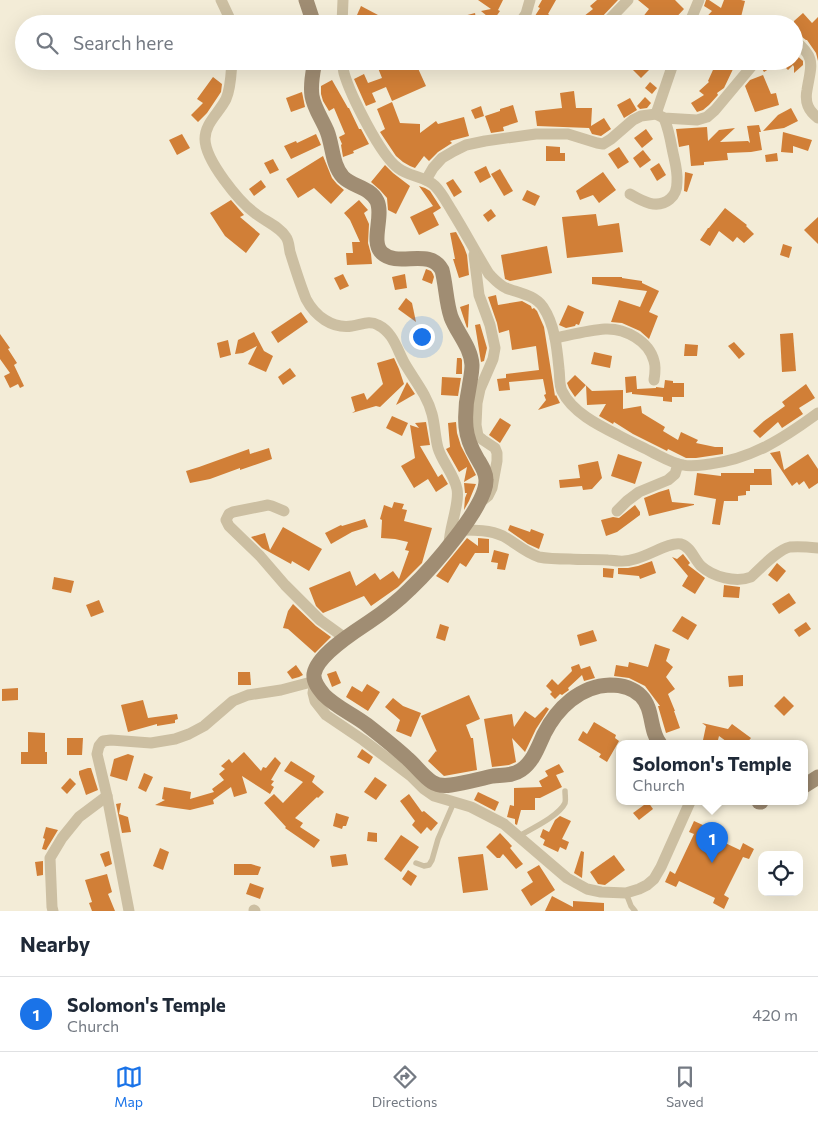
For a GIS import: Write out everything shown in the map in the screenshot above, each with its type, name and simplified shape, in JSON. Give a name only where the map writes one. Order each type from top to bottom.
[{"type":"street","points":[[221,0],[229,15]]},
{"type":"street","points":[[306,0],[311,15]]},
{"type":"street","points":[[342,15],[343,0]]},
{"type":"street","points":[[525,15],[530,0]]},
{"type":"street","points":[[614,15],[628,0]]},
{"type":"street","points":[[692,15],[698,0]]},
{"type":"street","points":[[803,48],[808,53],[811,67],[806,94],[807,104],[818,118]]},
{"type":"street","points":[[231,70],[229,92],[206,130],[206,149],[240,200],[286,236],[306,299],[316,314],[331,324],[340,326],[369,322],[376,324],[385,329],[391,336],[405,364],[426,398],[432,415],[438,449],[457,489],[457,500],[450,530],[449,545]]},
{"type":"street","points":[[314,70],[311,85],[314,105],[326,130],[338,170],[347,180],[369,192],[378,203],[377,239],[380,251],[388,257],[404,259],[423,258],[440,265],[450,313],[471,358],[472,371],[467,395],[466,427],[469,442],[486,474],[485,490],[462,530],[412,588],[396,602],[345,638],[323,658],[314,673],[313,693],[315,701],[326,715],[377,750],[434,796],[471,807],[504,824],[567,878],[587,890],[626,892],[647,885],[654,879],[661,867],[689,805]]},
{"type":"street","points":[[344,70],[361,112],[386,154],[396,166],[405,173],[426,180],[436,187],[445,198],[489,274],[497,282],[536,300],[543,307],[555,338],[561,389],[563,394],[586,418],[624,439],[678,464],[694,466],[739,459],[758,451],[799,427],[818,413]]},
{"type":"street","points":[[630,194],[650,204],[658,205],[668,202],[676,191],[677,168],[669,130],[660,116],[672,70]]},
{"type":"street","points":[[426,180],[442,158],[454,151],[466,146],[506,137],[536,134],[568,134],[603,144],[632,120],[640,116],[697,120],[707,117],[748,70]]},
{"type":"street","points":[[474,248],[478,290],[490,325],[495,348],[493,359],[478,396],[476,425],[478,436],[495,448],[497,456],[492,488],[488,496],[479,503]]},
{"type":"street","points":[[555,338],[606,329],[618,330],[635,336],[645,345],[654,360],[656,371],[654,380]]},
{"type":"street","points":[[617,511],[639,492],[668,480],[675,474],[678,464]]},
{"type":"street","points":[[284,511],[264,505],[232,512],[226,520],[229,526],[320,620],[345,638]]},
{"type":"street","points":[[462,530],[496,533],[523,550],[547,558],[625,562],[640,559],[674,544],[682,544],[687,546],[706,570],[721,577],[740,579],[751,576],[784,549],[790,547],[818,548]]},
{"type":"street","points":[[315,681],[334,704],[358,718],[430,780],[440,785],[453,785],[521,771],[538,748],[551,723],[567,704],[584,691],[601,686],[629,688],[642,697],[649,710],[658,740]]},
{"type":"street","points":[[129,911],[97,754],[99,746],[103,741],[151,743],[175,739],[204,726],[233,701],[248,695],[281,690],[315,681]]},
{"type":"street","points":[[412,763],[424,789]]},
{"type":"street","points":[[53,911],[50,858],[62,838],[79,817],[107,796]]},
{"type":"lane","points":[[519,836],[544,822],[561,808],[566,801],[564,791]]},
{"type":"lane","points":[[416,863],[424,866],[428,865],[432,860],[438,839],[454,802]]},
{"type":"lane","points":[[626,892],[635,911]]},
{"type":"building","points":[[478,0],[503,0],[497,15],[486,15],[481,11],[491,9]]},
{"type":"building","points":[[542,0],[556,0],[548,14],[550,15],[536,15],[540,8],[538,7]]},
{"type":"building","points":[[597,0],[618,0],[604,15],[585,15],[593,9],[590,6]]},
{"type":"building","points":[[638,0],[675,0],[684,9],[678,15],[644,15],[649,9]]},
{"type":"building","points":[[706,0],[721,8],[724,0],[745,1],[742,15],[708,15],[712,11],[704,6]]},
{"type":"building","points":[[361,6],[378,15],[357,15]]},
{"type":"building","points":[[803,13],[812,23],[818,17],[818,61],[816,53],[807,40],[803,38],[803,15],[801,15]]},
{"type":"building","points":[[379,70],[419,70],[426,86],[392,101],[386,87],[372,93],[376,102],[366,106],[354,79],[364,74],[368,83],[382,78]]},
{"type":"building","points":[[633,70],[649,70],[641,78]]},
{"type":"building","points":[[713,70],[733,70],[724,88],[717,93],[718,95],[709,105],[697,112],[691,103],[704,95],[699,91],[708,81]]},
{"type":"building","points":[[763,75],[771,94],[776,93],[779,105],[755,112],[745,86],[750,80]]},
{"type":"building","points":[[213,77],[222,84],[221,92],[207,113],[198,122],[191,115],[203,103],[197,99]]},
{"type":"building","points":[[332,80],[369,144],[343,157],[342,144],[339,137],[345,134],[334,108],[329,111],[321,94],[321,86]]},
{"type":"building","points":[[650,82],[657,88],[652,94],[645,88]]},
{"type":"building","points":[[574,91],[576,108],[592,108],[591,126],[604,118],[611,129],[601,136],[592,134],[589,128],[537,126],[535,111],[562,108],[560,93]]},
{"type":"building","points":[[302,92],[305,107],[291,112],[286,98]]},
{"type":"building","points":[[645,97],[651,103],[647,108],[640,109],[637,106]]},
{"type":"building","points":[[630,98],[637,110],[624,118],[617,105]]},
{"type":"building","points":[[392,102],[400,123],[420,124],[420,133],[436,121],[438,124],[464,117],[469,136],[450,141],[452,143],[438,152],[429,161],[424,156],[415,168],[410,166],[396,156],[380,132],[385,129],[377,109]]},
{"type":"building","points":[[513,105],[518,122],[503,127],[504,131],[491,133],[485,116]]},
{"type":"building","points":[[481,106],[484,116],[475,119],[471,110]]},
{"type":"building","points":[[791,108],[798,121],[784,128],[763,131],[778,115]]},
{"type":"building","points":[[759,125],[762,150],[727,153],[728,160],[704,162],[704,165],[691,166],[689,145],[679,147],[676,129],[707,127],[708,141],[719,130],[735,128],[720,142],[748,141],[750,143],[747,126]]},
{"type":"building","points":[[646,129],[653,139],[642,148],[634,138]]},
{"type":"building","points":[[783,132],[812,140],[808,151],[793,146],[793,153],[781,152]]},
{"type":"building","points":[[182,134],[190,148],[177,155],[169,140]]},
{"type":"building","points":[[316,134],[321,145],[291,159],[284,146],[296,141],[297,143]]},
{"type":"building","points":[[546,146],[560,147],[560,153],[565,153],[565,161],[546,161]]},
{"type":"building","points":[[619,147],[629,162],[618,169],[608,154]]},
{"type":"building","points":[[643,150],[651,160],[640,168],[633,158]]},
{"type":"building","points":[[777,153],[778,161],[766,162],[765,155]]},
{"type":"building","points":[[323,156],[332,178],[344,190],[331,204],[314,188],[298,198],[286,179]]},
{"type":"building","points":[[273,159],[279,170],[270,174],[264,163]]},
{"type":"building","points":[[659,163],[666,175],[657,181],[650,169]]},
{"type":"building","points":[[385,165],[410,186],[396,214],[388,210],[387,198],[371,182]]},
{"type":"building","points":[[486,166],[491,177],[480,183],[474,172]]},
{"type":"building","points":[[500,169],[513,191],[504,196],[491,174]]},
{"type":"building","points":[[603,172],[616,190],[599,203],[593,195],[580,200],[576,191]]},
{"type":"building","points":[[685,172],[693,174],[687,192],[684,191]]},
{"type":"building","points":[[453,179],[462,192],[454,197],[446,183]]},
{"type":"building","points":[[261,180],[266,187],[254,196],[249,189]]},
{"type":"building","points":[[419,186],[430,191],[441,208],[433,213],[439,225],[419,235],[410,217],[433,206]]},
{"type":"building","points":[[527,190],[540,196],[535,206],[522,200]]},
{"type":"building","points":[[231,200],[244,215],[240,217],[260,234],[246,253],[225,236],[210,213]]},
{"type":"building","points":[[359,200],[368,210],[364,213],[369,224],[368,243],[372,264],[347,265],[346,253],[353,253],[352,242],[360,242],[350,220],[344,213]]},
{"type":"building","points":[[725,208],[747,225],[754,234],[744,243],[737,237],[733,242],[719,231],[710,246],[700,240]]},
{"type":"building","points":[[491,209],[496,216],[488,222],[483,215]]},
{"type":"building","points":[[596,214],[598,226],[619,223],[623,252],[567,258],[562,217]]},
{"type":"building","points":[[818,217],[818,244],[804,230]]},
{"type":"building","points":[[456,232],[467,255],[469,275],[459,278],[453,259],[455,259],[450,233]]},
{"type":"building","points":[[783,244],[792,247],[789,258],[780,255]]},
{"type":"building","points":[[547,246],[552,273],[510,281],[505,279],[501,255]]},
{"type":"building","points":[[426,269],[433,274],[432,284],[422,280]]},
{"type":"building","points":[[343,274],[349,286],[340,290],[334,278]]},
{"type":"building","points":[[405,274],[407,288],[395,290],[392,277]]},
{"type":"building","points":[[592,277],[622,277],[642,281],[642,283],[659,291],[649,312],[658,316],[649,339],[640,331],[622,323],[611,322],[619,300],[640,307],[647,291],[592,284]]},
{"type":"building","points":[[496,295],[498,305],[522,301],[537,311],[544,327],[555,396],[560,403],[538,410],[546,400],[543,379],[509,382],[510,390],[499,391],[497,379],[506,378],[506,374],[539,370],[536,346],[512,350],[509,330],[499,333],[488,297]]},
{"type":"building","points":[[406,298],[412,303],[416,322],[398,309]]},
{"type":"building","points":[[469,304],[468,327],[467,328],[460,307]]},
{"type":"building","points":[[568,305],[584,312],[579,325],[576,324],[566,328],[559,325]]},
{"type":"building","points":[[301,312],[308,322],[278,343],[271,332]]},
{"type":"building","points":[[480,324],[487,348],[484,361],[481,362],[475,325]]},
{"type":"building","points":[[254,332],[264,351],[273,356],[266,372],[248,364],[257,346],[243,353],[235,354],[238,340]]},
{"type":"building","points":[[793,333],[796,371],[782,372],[780,334]]},
{"type":"building","points":[[0,334],[10,348],[8,349],[17,363],[14,365],[24,386],[20,388],[18,384],[10,388],[4,376],[10,373],[0,359]]},
{"type":"building","points":[[228,340],[231,355],[220,358],[217,343]]},
{"type":"building","points":[[734,342],[745,354],[739,359],[728,346]]},
{"type":"building","points":[[685,344],[698,345],[697,356],[684,356]]},
{"type":"building","points":[[594,352],[612,356],[610,368],[591,364]]},
{"type":"building","points":[[394,358],[404,384],[380,407],[376,406],[352,413],[355,411],[351,397],[364,393],[367,400],[383,384],[377,363]]},
{"type":"building","points":[[457,358],[462,360],[462,374],[456,374]]},
{"type":"building","points":[[290,368],[296,376],[283,385],[278,377]]},
{"type":"building","points":[[575,375],[586,385],[575,397],[567,383]]},
{"type":"building","points":[[636,376],[637,389],[664,388],[665,380],[673,381],[673,383],[684,383],[684,397],[672,397],[672,402],[663,401],[663,397],[632,394],[632,392],[626,393],[625,377]]},
{"type":"building","points":[[442,377],[461,378],[458,396],[441,395]]},
{"type":"building","points":[[407,382],[415,394],[396,405]]},
{"type":"building","points":[[806,384],[815,398],[799,408],[803,414],[782,428],[778,422],[760,438],[753,431],[785,406],[782,402]]},
{"type":"building","points":[[586,385],[592,391],[623,390],[623,409],[641,406],[642,413],[665,427],[663,431],[678,440],[681,432],[698,440],[696,443],[723,447],[723,454],[686,458],[633,434],[614,422],[613,424],[599,416],[606,404],[587,405]]},
{"type":"building","points":[[392,416],[408,423],[402,436],[386,428]]},
{"type":"building","points":[[500,418],[511,425],[500,443],[489,435]]},
{"type":"building","points":[[426,422],[430,445],[420,446],[438,477],[442,474],[448,484],[436,492],[428,479],[414,488],[401,466],[415,458],[410,425],[419,428],[415,423]]},
{"type":"building","points":[[456,422],[461,446],[476,475],[464,482],[467,467],[459,472],[446,449],[450,447],[448,423]]},
{"type":"building","points":[[269,448],[272,459],[210,479],[190,483],[186,471],[249,449],[250,454]]},
{"type":"building","points":[[780,451],[784,470],[808,454],[818,469],[818,483],[809,489],[804,481],[799,485],[797,482],[792,486],[770,453]]},
{"type":"building","points":[[618,454],[642,462],[635,484],[611,476]]},
{"type":"building","points":[[598,461],[602,478],[592,489],[583,490],[582,486],[560,488],[559,480],[580,478],[578,465]]},
{"type":"building","points":[[754,469],[771,469],[772,485],[750,485],[750,491],[746,491],[746,495],[738,496],[738,501],[724,501],[720,525],[712,524],[716,499],[694,495],[697,473],[721,476],[721,473],[754,473]]},
{"type":"building","points":[[464,483],[476,484],[464,510],[467,493],[465,493]]},
{"type":"building","points":[[669,489],[672,502],[694,505],[649,516],[644,498]]},
{"type":"building","points":[[394,502],[404,504],[402,509],[407,510],[404,521],[432,528],[422,563],[398,587],[371,606],[364,596],[323,613],[316,606],[309,588],[350,571],[356,586],[375,573],[380,580],[393,571],[399,579],[409,551],[405,550],[408,542],[381,538],[382,520],[380,519],[384,505],[392,508]]},
{"type":"building","points":[[635,505],[640,515],[617,532],[606,536],[601,520],[613,517],[619,518]]},
{"type":"building","points":[[365,519],[368,527],[352,532],[331,544],[325,533],[341,525]]},
{"type":"building","points":[[510,525],[530,532],[531,529],[544,534],[539,549],[508,530]]},
{"type":"building","points":[[283,527],[322,549],[309,571],[292,561],[291,564],[262,548],[251,537],[265,533],[270,550]]},
{"type":"building","points":[[467,538],[478,546],[478,538],[489,539],[489,553],[475,553],[466,567],[460,563],[448,583],[436,576]]},
{"type":"building","points":[[494,550],[509,554],[505,570],[497,569],[498,563],[491,562]]},
{"type":"building","points":[[683,554],[690,563],[688,565],[705,578],[695,594],[682,586],[688,576],[672,557],[677,559]]},
{"type":"building","points":[[652,561],[656,573],[640,579],[639,576],[618,574],[618,568],[638,566]]},
{"type":"building","points":[[777,563],[786,571],[777,582],[768,575]]},
{"type":"building","points":[[603,568],[614,569],[613,578],[603,577]]},
{"type":"building","points":[[54,577],[74,581],[71,593],[52,589]]},
{"type":"building","points":[[724,585],[740,587],[739,598],[723,597]]},
{"type":"building","points":[[789,593],[796,603],[779,614],[772,604]]},
{"type":"building","points":[[99,600],[104,612],[91,617],[86,605]]},
{"type":"building","points":[[293,604],[316,626],[331,637],[315,653],[288,629],[283,628],[288,611]]},
{"type":"building","points":[[682,616],[697,625],[688,640],[672,631]]},
{"type":"building","points":[[806,622],[811,629],[799,637],[794,630]]},
{"type":"building","points":[[440,624],[449,627],[445,641],[436,638]]},
{"type":"building","points":[[593,630],[597,641],[580,646],[577,635]]},
{"type":"building","points":[[655,644],[670,649],[666,661],[673,667],[666,677],[675,689],[668,694],[680,728],[666,733],[658,706],[660,706],[645,686],[629,678],[614,676],[616,665],[628,667],[629,662],[648,667]]},
{"type":"building","points":[[579,664],[581,669],[590,666],[595,678],[584,681],[582,675],[568,688],[569,690],[562,695],[560,694],[555,699],[550,694],[552,692],[546,686],[552,679],[558,685],[572,671],[571,667]]},
{"type":"building","points":[[296,665],[303,675],[292,679],[287,672]]},
{"type":"building","points":[[336,671],[341,683],[332,687],[327,674]]},
{"type":"building","points":[[238,672],[250,672],[251,685],[238,685]]},
{"type":"building","points":[[743,675],[743,686],[729,687],[728,676]]},
{"type":"building","points":[[367,684],[380,692],[368,711],[346,697],[352,686],[362,692]]},
{"type":"building","points":[[18,688],[18,700],[2,701],[2,689]]},
{"type":"building","points":[[469,695],[480,719],[466,725],[471,738],[473,738],[477,770],[444,776],[428,761],[437,752],[421,716]]},
{"type":"building","points":[[784,696],[794,706],[784,716],[774,706]]},
{"type":"building","points":[[393,698],[403,706],[421,713],[411,737],[396,731],[400,720],[385,707]]},
{"type":"building","points":[[143,700],[148,718],[177,714],[178,719],[175,720],[175,723],[157,726],[157,724],[128,732],[121,705]]},
{"type":"building","points":[[546,707],[549,709],[536,729],[525,752],[512,738],[516,762],[509,765],[492,767],[484,719],[512,714],[514,727],[525,711],[535,718]]},
{"type":"building","points":[[594,722],[616,735],[615,738],[618,740],[616,740],[616,746],[607,762],[599,757],[601,754],[578,740],[583,731],[587,734]]},
{"type":"building","points":[[702,723],[728,729],[732,724],[751,738],[749,740],[724,740],[719,736],[718,740],[703,740],[706,726]]},
{"type":"building","points":[[28,732],[45,733],[47,764],[21,764],[21,752],[28,752]]},
{"type":"building","points":[[67,738],[83,738],[82,755],[67,755]]},
{"type":"building","points":[[362,749],[373,757],[369,764],[357,757]]},
{"type":"building","points":[[244,752],[261,771],[275,757],[281,763],[271,780],[274,781],[271,785],[274,787],[270,794],[242,776],[247,793],[234,797],[231,787],[213,800],[214,804],[190,810],[155,805],[165,800],[162,799],[164,787],[191,792],[190,799],[214,792],[212,789],[224,780],[219,774],[225,769],[221,766],[229,759],[232,763]]},
{"type":"building","points":[[128,754],[134,756],[127,781],[110,776],[114,759]]},
{"type":"building","points":[[291,761],[315,776],[312,782],[324,792],[295,818],[303,823],[300,827],[320,840],[314,848],[285,828],[264,803],[274,794],[283,803],[303,782],[284,771]]},
{"type":"building","points":[[559,764],[564,772],[556,775],[562,787],[540,798],[535,798],[535,810],[521,810],[517,825],[515,824],[515,819],[507,817],[510,805],[514,806],[514,788],[542,787],[539,781],[548,776],[545,771]]},
{"type":"building","points":[[91,768],[98,790],[86,795],[79,771]]},
{"type":"building","points":[[144,773],[153,777],[146,792],[138,788]]},
{"type":"building","points":[[375,777],[387,785],[376,800],[364,792]]},
{"type":"building","points":[[70,778],[76,784],[67,794],[61,788]]},
{"type":"building","points":[[478,792],[499,802],[495,811],[474,800]]},
{"type":"building","points":[[409,794],[422,812],[424,811],[438,823],[431,831],[427,827],[421,834],[412,825],[415,821],[400,801]]},
{"type":"building","points":[[121,803],[119,814],[128,817],[131,832],[122,833],[116,804]]},
{"type":"building","points":[[644,805],[650,805],[653,809],[639,820],[633,813]]},
{"type":"building","points":[[336,813],[349,817],[346,826],[343,826],[342,829],[333,826]]},
{"type":"building","points":[[560,816],[571,821],[562,839],[569,842],[566,850],[560,847],[558,852],[543,845],[545,840],[540,837],[543,829],[549,832],[555,820]]},
{"type":"building","points":[[694,821],[705,826],[702,832],[740,850],[743,843],[754,849],[749,859],[743,857],[724,895],[729,898],[724,909],[713,903],[715,898],[679,881],[676,887],[665,882],[670,871],[675,874],[694,834],[689,832]]},
{"type":"building","points":[[46,827],[58,830],[46,850],[42,849]]},
{"type":"building","points":[[368,832],[377,833],[377,842],[367,841]]},
{"type":"building","points":[[500,833],[512,846],[510,848],[523,864],[516,869],[503,854],[500,858],[497,858],[486,847]]},
{"type":"building","points":[[401,835],[419,847],[401,872],[384,859]]},
{"type":"building","points":[[160,848],[169,852],[163,870],[153,866]]},
{"type":"building","points":[[109,851],[112,864],[105,867],[100,854]]},
{"type":"building","points":[[581,851],[584,852],[582,878],[574,873]]},
{"type":"building","points":[[346,854],[348,865],[332,867],[330,856]]},
{"type":"building","points":[[483,854],[488,890],[463,893],[458,857]]},
{"type":"building","points":[[614,855],[625,870],[605,885],[598,884],[590,872]]},
{"type":"building","points":[[43,861],[43,875],[37,876],[35,862]]},
{"type":"building","points":[[234,864],[251,864],[261,867],[258,875],[234,875]]},
{"type":"building","points":[[539,865],[555,890],[531,906],[521,890],[533,882],[527,872]]},
{"type":"building","points":[[408,870],[417,876],[411,886],[402,879]]},
{"type":"building","points":[[107,874],[112,892],[108,894],[115,911],[92,911],[89,903],[92,902],[85,880]]},
{"type":"building","points":[[250,883],[264,888],[260,899],[246,894]]},
{"type":"building","points":[[552,896],[573,907],[573,901],[604,903],[604,911],[545,911]]},
{"type":"place","name":"Solomon's Temple","points":[[712,863]]}]
